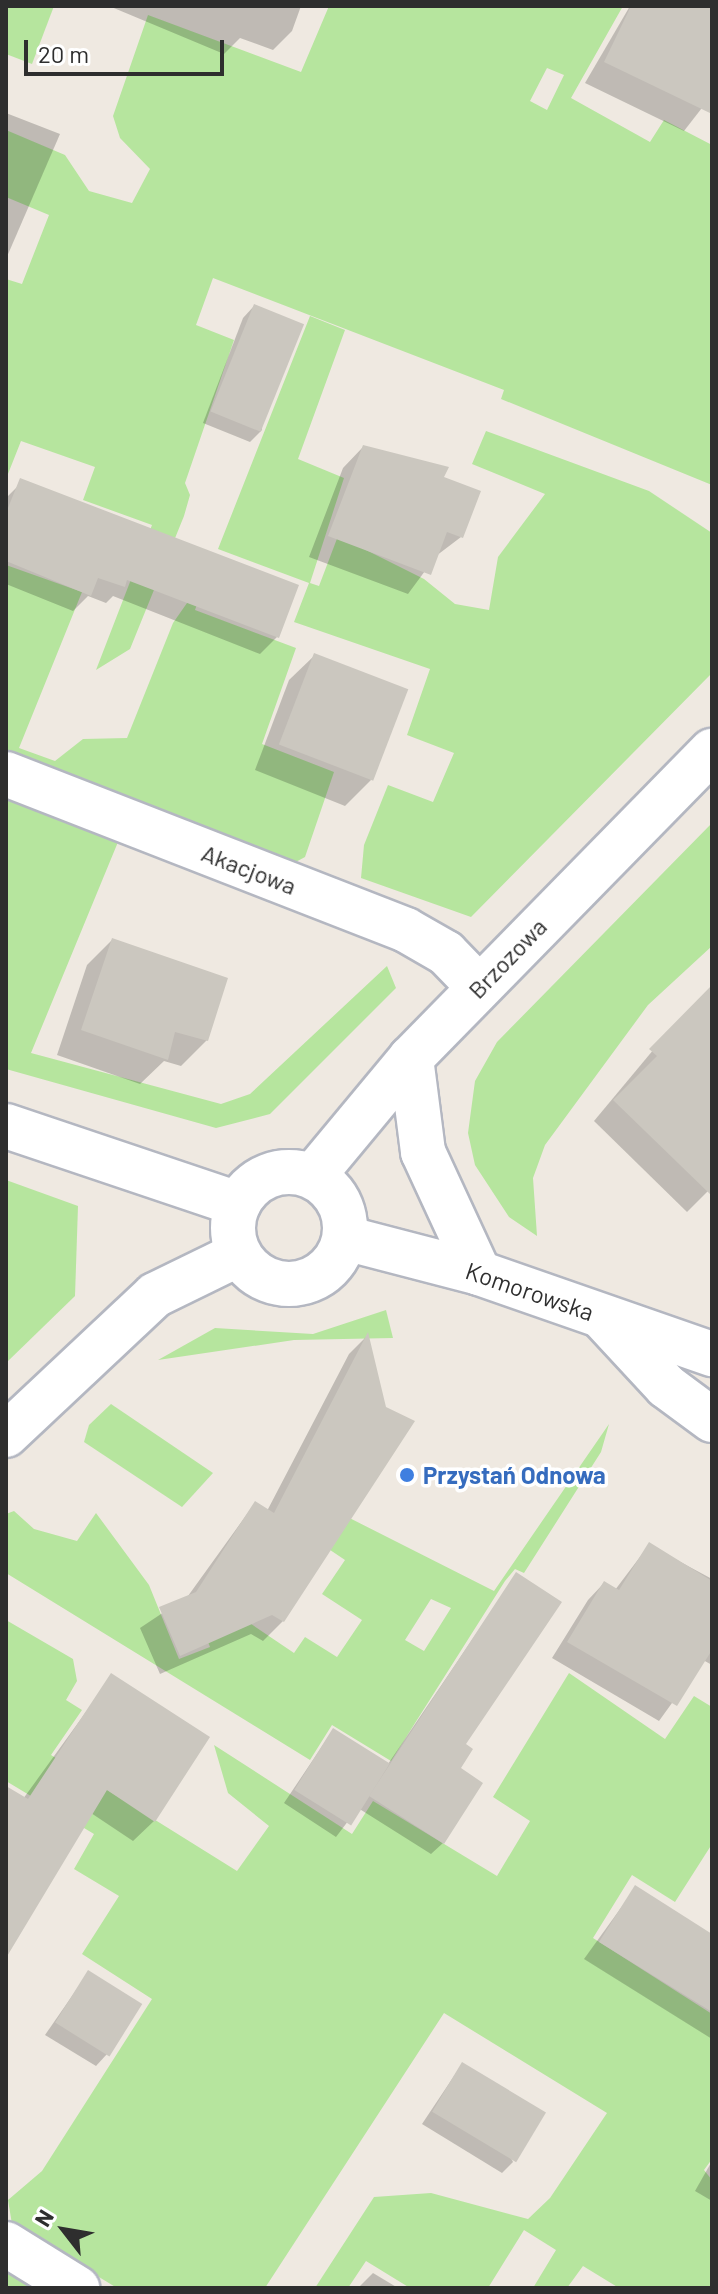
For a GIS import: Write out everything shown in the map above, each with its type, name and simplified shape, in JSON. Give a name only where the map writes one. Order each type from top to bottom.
[{"type":"street","name":"Brzozowa","points":[[313,1176],[411,1058],[712,751]]},
{"type":"street","name":"Akacjowa","points":[[6,774],[406,930],[446,953],[479,987]]},
{"type":"street","points":[[411,1058],[423,1152],[479,1273]]},
{"type":"street","points":[[6,1126],[238,1204]]},
{"type":"street","points":[[270,1175],[313,1176],[339,1202],[345,1238],[329,1268],[298,1284],[263,1278],[239,1254],[233,1235],[238,1204],[270,1175]]},
{"type":"street","name":"Komorowska","points":[[345,1238],[479,1273],[712,1354]]},
{"type":"street","points":[[6,1435],[155,1295],[239,1254]]},
{"type":"street","points":[[600,1314],[666,1386],[712,1420]]},
{"type":"street","points":[[6,2244],[77,2288]]},
{"type":"green space","points":[[6,6],[54,6],[32,64],[6,54]]},
{"type":"green space","points":[[329,6],[623,6],[571,98],[650,142],[664,120],[712,145],[712,485],[501,399],[504,390],[213,278],[196,325],[234,340],[185,483],[190,495],[184,516],[130,649],[96,670],[152,525],[83,500],[95,467],[21,441],[6,479],[6,279],[22,284],[49,215],[6,197],[6,130],[65,155],[89,191],[132,203],[150,169],[120,138],[113,116],[148,15],[301,72]],"holes":[[[547,68],[564,75],[547,110],[530,101]]]},
{"type":"green space","points":[[310,316],[345,330],[298,459],[344,478],[310,583],[319,586],[338,536],[424,579],[455,604],[489,610],[498,557],[545,494],[472,464],[486,431],[649,491],[712,533],[712,673],[471,917],[361,878],[364,845],[388,785],[433,802],[454,753],[407,735],[430,669],[294,622],[309,583],[218,549]]},
{"type":"green space","points":[[6,565],[82,592],[19,748],[55,761],[83,739],[127,738],[173,623],[208,573],[195,610],[296,648],[262,744],[334,772],[305,857],[292,864],[6,751]]},
{"type":"green space","points":[[6,798],[118,842],[31,1053],[221,1104],[250,1094],[387,966],[396,988],[270,1114],[216,1128],[6,1069]]},
{"type":"green space","points":[[712,823],[712,946],[648,1005],[545,1145],[533,1178],[537,1236],[509,1217],[475,1165],[468,1133],[475,1081],[497,1042]]},
{"type":"green space","points":[[6,1180],[78,1206],[75,1296],[6,1363]]},
{"type":"green space","points":[[386,1310],[393,1338],[294,1340],[158,1360],[215,1328],[313,1334]]},
{"type":"green space","points":[[111,1404],[213,1473],[182,1507],[84,1442],[89,1425]]},
{"type":"green space","points":[[609,1424],[601,1452],[524,1573],[515,1569],[505,1581],[391,1761],[332,1725],[310,1760],[6,1573],[6,1514],[14,1511],[34,1529],[77,1541],[96,1513],[149,1585],[179,1659],[210,1647],[191,1598],[220,1603],[294,1653],[305,1637],[337,1657],[362,1620],[322,1594],[345,1560],[287,1521],[302,1494],[494,1591]],"holes":[[[431,1599],[451,1608],[424,1651],[405,1640]]]},
{"type":"green space","points":[[6,1620],[73,1659],[77,1681],[66,1700],[82,1710],[51,1755],[237,1871],[269,1826],[228,1793],[214,1745],[352,1834],[373,1801],[497,1876],[530,1821],[493,1797],[569,1673],[665,1739],[694,1696],[712,1707],[712,1844],[675,1902],[632,1875],[593,1938],[712,2014],[712,2159],[704,2170],[712,2180],[712,2288],[619,2288],[583,2266],[567,2288],[533,2288],[556,2250],[524,2230],[488,2288],[410,2288],[366,2261],[348,2288],[315,2288],[374,2197],[431,2193],[528,2219],[550,2198],[607,2113],[444,2013],[265,2288],[117,2288],[12,2224],[8,2200],[42,2171],[152,1999],[82,1954],[119,1896],[74,1869],[94,1834],[6,1781]]},
{"type":"green space","points":[[6,2263],[45,2288],[6,2288]]},
{"type":"building","points":[[631,6],[712,6],[712,114],[604,62]]},
{"type":"building","points":[[254,304],[304,324],[261,432],[211,412]]},
{"type":"building","points":[[363,445],[449,467],[444,477],[481,491],[463,538],[447,532],[431,575],[328,536]]},
{"type":"building","points":[[20,478],[299,585],[279,638],[127,580],[125,587],[98,578],[91,596],[6,561],[6,513]]},
{"type":"building","points":[[314,653],[408,689],[373,781],[279,744]]},
{"type":"building","points":[[112,938],[228,978],[208,1041],[175,1032],[168,1060],[81,1030]]},
{"type":"building","points":[[712,985],[712,1196],[613,1100],[657,1056],[649,1049]]},
{"type":"building","points":[[368,1332],[386,1407],[415,1421],[284,1622],[272,1615],[180,1656],[159,1607],[196,1592],[255,1501],[274,1513]]},
{"type":"building","points":[[649,1542],[712,1581],[712,1650],[677,1706],[567,1642],[604,1581],[619,1590]]},
{"type":"building","points":[[516,1572],[562,1602],[466,1744],[473,1749],[461,1768],[483,1783],[444,1844],[369,1796]]},
{"type":"building","points":[[111,1673],[210,1737],[155,1822],[107,1790],[6,1958],[6,1786],[28,1799]]},
{"type":"building","points":[[333,1728],[390,1764],[351,1825],[294,1790]]},
{"type":"building","points":[[635,1885],[712,1934],[712,2012],[599,1942]]},
{"type":"building","points":[[88,1970],[142,2004],[109,2056],[55,2023]]},
{"type":"building","points":[[462,2062],[546,2112],[516,2162],[432,2112]]},
{"type":"place","name":"Przystań Odnowa","points":[[407,1475]]}]
